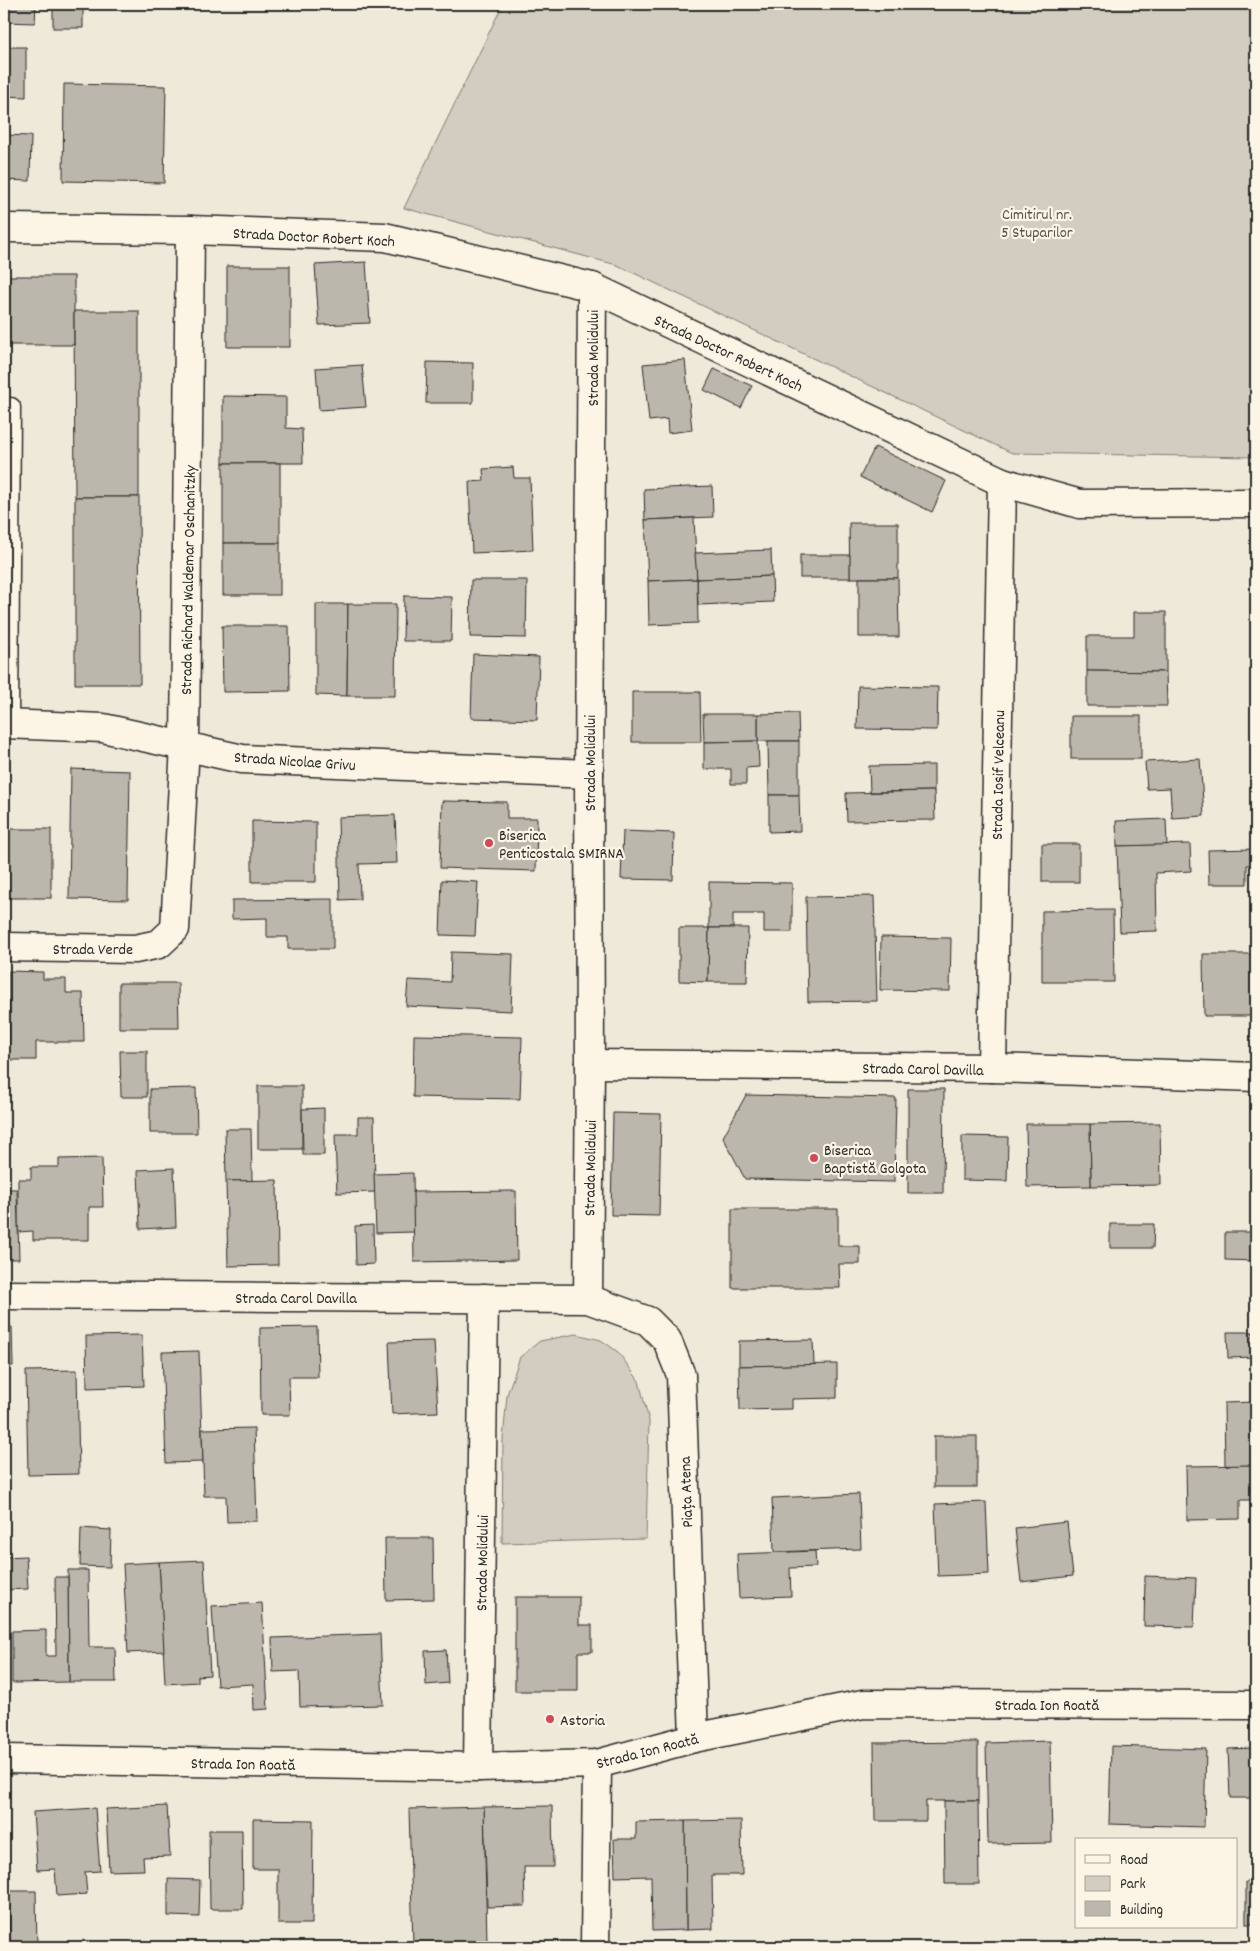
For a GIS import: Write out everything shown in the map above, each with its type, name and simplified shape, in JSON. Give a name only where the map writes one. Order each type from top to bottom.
[{"type":"street","name":"Strada Doctor Robert Koch","points":[[4,228],[190,230],[385,237],[592,288],[1002,482],[1080,504],[1256,503]]},
{"type":"street","name":"Strada Richard Waldemar Oschanitzky","points":[[175,929],[185,746],[190,230]]},
{"type":"street","name":"Strada Molidului","points":[[588,1299],[592,288]]},
{"type":"street","name":"Strada Iosif Velceanu","points":[[992,1068],[1002,482]]},
{"type":"street","name":"Strada Nicolae Grivu","points":[[6,724],[103,728],[242,759],[589,774]]},
{"type":"street","name":"Strada Verde","points":[[4,946],[135,949],[159,944],[175,929]]},
{"type":"street","name":"Strada Carol Davilla","points":[[590,1064],[992,1068],[1256,1077]]},
{"type":"street","name":"Strada Carol Davilla","points":[[4,1295],[588,1299]]},
{"type":"street","name":"Strada Molidului","points":[[478,1767],[484,1298]]},
{"type":"street","name":"Piața Atena","points":[[588,1299],[648,1320],[667,1340],[681,1375],[694,1738]]},
{"type":"street","name":"Strada Ion Roată","points":[[4,1759],[478,1767],[597,1764],[694,1738],[863,1704],[1256,1704]]},
{"type":"street","points":[[595,1947],[597,1764]]},
{"type":"lane","points":[[6,724],[7,522],[11,407]]},
{"type":"green space","name":"Cimitirul nr. 5 Stuparilor","points":[[503,4],[1256,4],[1256,457],[1012,453],[617,265],[404,208]]},
{"type":"green space","points":[[576,1334],[601,1340],[618,1352],[639,1381],[649,1421],[646,1539],[502,1543],[503,1440],[507,1395],[520,1357],[540,1341]]},
{"type":"building","points":[[4,4],[36,4],[35,23],[4,22]]},
{"type":"building","points":[[53,4],[83,4],[83,28],[53,28]]},
{"type":"building","points":[[4,47],[26,47],[26,97],[4,96]]},
{"type":"building","points":[[64,84],[166,86],[164,183],[63,181]]},
{"type":"building","points":[[4,135],[31,136],[30,181],[4,180]]},
{"type":"building","points":[[366,262],[370,323],[319,325],[315,265]]},
{"type":"building","points":[[227,266],[290,266],[290,347],[227,347]]},
{"type":"building","points":[[4,276],[74,276],[74,345],[4,345]]},
{"type":"building","points":[[74,311],[139,311],[139,497],[75,497]]},
{"type":"building","points":[[685,360],[692,430],[668,433],[667,419],[649,421],[643,364]]},
{"type":"building","points":[[427,362],[473,363],[473,403],[426,403]]},
{"type":"building","points":[[362,365],[366,407],[319,410],[316,368]]},
{"type":"building","points":[[714,369],[752,386],[741,408],[704,390]]},
{"type":"building","points":[[223,396],[286,397],[286,428],[302,429],[303,463],[223,463]]},
{"type":"building","points":[[875,447],[946,481],[932,512],[860,477]]},
{"type":"building","points":[[223,463],[280,463],[280,543],[223,543]]},
{"type":"building","points":[[513,467],[514,478],[530,478],[533,550],[472,553],[469,482],[484,481],[483,469]]},
{"type":"building","points":[[712,486],[713,517],[645,520],[644,489]]},
{"type":"building","points":[[75,497],[139,497],[140,684],[75,684]]},
{"type":"building","points":[[694,518],[697,579],[648,581],[645,520]]},
{"type":"building","points":[[849,523],[898,523],[898,578],[850,578]]},
{"type":"building","points":[[223,543],[280,543],[280,595],[223,595]]},
{"type":"building","points":[[771,550],[772,576],[697,579],[695,553]]},
{"type":"building","points":[[800,555],[850,555],[850,578],[800,578]]},
{"type":"building","points":[[772,576],[773,602],[698,605],[697,579]]},
{"type":"building","points":[[859,578],[898,578],[899,637],[859,637]]},
{"type":"building","points":[[697,579],[698,623],[649,625],[648,581]]},
{"type":"building","points":[[471,580],[527,580],[526,638],[470,637]]},
{"type":"building","points":[[404,596],[452,597],[451,641],[403,641]]},
{"type":"building","points":[[316,604],[348,604],[347,696],[316,695]]},
{"type":"building","points":[[348,604],[396,604],[395,696],[347,696]]},
{"type":"building","points":[[1134,612],[1166,612],[1166,672],[1087,671],[1087,636],[1134,636]]},
{"type":"building","points":[[222,626],[289,626],[290,691],[223,692]]},
{"type":"building","points":[[473,654],[539,657],[537,720],[471,718]]},
{"type":"building","points":[[1087,671],[1166,672],[1167,706],[1087,706]]},
{"type":"building","points":[[858,686],[938,687],[937,730],[857,729]]},
{"type":"building","points":[[632,692],[700,692],[701,742],[632,742]]},
{"type":"building","points":[[798,713],[799,741],[758,741],[758,714]]},
{"type":"building","points":[[703,714],[758,714],[758,741],[704,742]]},
{"type":"building","points":[[1071,716],[1141,716],[1141,759],[1071,759]]},
{"type":"building","points":[[758,741],[759,767],[746,768],[746,784],[731,784],[731,769],[704,769],[704,742]]},
{"type":"building","points":[[768,741],[799,741],[799,795],[769,795]]},
{"type":"building","points":[[1200,759],[1204,816],[1172,818],[1170,788],[1147,789],[1145,762]]},
{"type":"building","points":[[934,765],[934,791],[870,792],[869,766]]},
{"type":"building","points":[[71,769],[130,771],[128,900],[69,899]]},
{"type":"building","points":[[934,791],[935,820],[847,821],[846,793]]},
{"type":"building","points":[[769,795],[799,795],[800,831],[769,832]]},
{"type":"building","name":"Biserica Penticostala SMIRNA","points":[[442,801],[507,802],[507,818],[537,818],[536,871],[440,868]]},
{"type":"building","points":[[395,815],[397,863],[359,864],[360,899],[340,900],[338,817]]},
{"type":"building","points":[[1166,819],[1167,845],[1117,846],[1116,821]]},
{"type":"building","points":[[252,821],[316,822],[316,882],[252,882]]},
{"type":"building","points":[[8,829],[51,829],[51,898],[8,898]]},
{"type":"building","points":[[623,831],[674,833],[673,880],[621,879]]},
{"type":"building","points":[[1042,844],[1079,844],[1079,882],[1042,882]]},
{"type":"building","points":[[1190,844],[1191,871],[1156,873],[1157,931],[1120,932],[1117,846]]},
{"type":"building","points":[[1256,849],[1256,865],[1247,865],[1247,884],[1209,884],[1208,850]]},
{"type":"building","points":[[442,880],[478,882],[475,936],[440,935]]},
{"type":"building","points":[[709,882],[792,883],[792,932],[764,932],[764,914],[733,914],[733,928],[709,928]]},
{"type":"building","points":[[874,896],[877,1001],[808,1002],[806,897]]},
{"type":"building","points":[[333,899],[333,949],[288,949],[288,937],[267,937],[267,918],[232,919],[232,900]]},
{"type":"building","points":[[1113,910],[1114,982],[1042,982],[1042,911]]},
{"type":"building","points":[[679,928],[709,928],[708,982],[679,981]]},
{"type":"building","points":[[709,928],[748,928],[747,982],[708,982]]},
{"type":"building","points":[[881,937],[951,938],[950,991],[880,990]]},
{"type":"building","points":[[451,952],[513,954],[511,1011],[406,1006],[408,980],[450,982]]},
{"type":"building","points":[[1203,954],[1256,954],[1256,1016],[1204,1016]]},
{"type":"building","points":[[9,971],[43,972],[43,979],[66,979],[66,993],[83,993],[84,1042],[36,1042],[36,1060],[9,1060]]},
{"type":"building","points":[[119,983],[178,983],[179,1028],[119,1028]]},
{"type":"building","points":[[414,1035],[522,1037],[520,1099],[413,1097]]},
{"type":"building","points":[[120,1051],[147,1051],[147,1097],[121,1097]]},
{"type":"building","points":[[258,1086],[302,1086],[302,1149],[258,1149]]},
{"type":"building","points":[[196,1088],[197,1133],[150,1133],[150,1089]]},
{"type":"building","points":[[908,1089],[944,1089],[943,1193],[908,1193]]},
{"type":"building","name":"Biserica Baptistă Golgota","points":[[746,1095],[896,1098],[894,1182],[745,1179],[723,1137]]},
{"type":"building","points":[[324,1108],[324,1155],[303,1155],[302,1109]]},
{"type":"building","points":[[613,1113],[661,1114],[659,1216],[611,1215]]},
{"type":"building","points":[[358,1117],[374,1117],[375,1192],[337,1193],[335,1134],[358,1134]]},
{"type":"building","points":[[1160,1123],[1161,1185],[1091,1186],[1090,1124]]},
{"type":"building","points":[[1026,1124],[1090,1124],[1091,1186],[1027,1187]]},
{"type":"building","points":[[225,1129],[251,1129],[252,1181],[226,1181]]},
{"type":"building","points":[[962,1136],[1008,1137],[1007,1181],[962,1180]]},
{"type":"building","points":[[102,1158],[103,1207],[89,1207],[89,1240],[33,1240],[33,1231],[18,1232],[18,1179],[31,1179],[31,1167],[59,1167],[59,1159]]},
{"type":"building","points":[[174,1168],[176,1227],[140,1229],[138,1170]]},
{"type":"building","points":[[413,1173],[414,1232],[376,1233],[374,1174]]},
{"type":"building","points":[[277,1180],[278,1265],[228,1266],[226,1181]]},
{"type":"building","points":[[4,1189],[17,1189],[19,1259],[4,1259]]},
{"type":"building","points":[[516,1191],[517,1260],[414,1262],[413,1192]]},
{"type":"building","points":[[732,1209],[838,1209],[838,1246],[860,1246],[860,1264],[839,1264],[840,1288],[732,1288]]},
{"type":"building","points":[[1110,1224],[1154,1224],[1153,1248],[1110,1248]]},
{"type":"building","points":[[373,1225],[374,1264],[356,1265],[355,1226]]},
{"type":"building","points":[[1225,1232],[1256,1232],[1256,1261],[1225,1260]]},
{"type":"building","points":[[4,1327],[12,1327],[13,1366],[4,1366]]},
{"type":"building","points":[[317,1327],[318,1377],[289,1377],[290,1415],[261,1415],[260,1328]]},
{"type":"building","points":[[1227,1332],[1253,1332],[1254,1357],[1228,1358]]},
{"type":"building","points":[[1253,1332],[1256,1332],[1256,1377],[1255,1377]]},
{"type":"building","points":[[142,1335],[144,1386],[87,1388],[86,1336]]},
{"type":"building","points":[[813,1340],[814,1365],[739,1366],[739,1341]]},
{"type":"building","points":[[434,1341],[438,1412],[392,1414],[389,1342]]},
{"type":"building","points":[[199,1351],[203,1462],[166,1463],[162,1352]]},
{"type":"building","points":[[837,1364],[837,1398],[792,1399],[792,1409],[740,1410],[739,1366]]},
{"type":"building","points":[[77,1370],[79,1474],[28,1475],[26,1371]]},
{"type":"building","points":[[1256,1402],[1256,1465],[1225,1466],[1224,1403]]},
{"type":"building","points":[[254,1428],[257,1521],[227,1522],[226,1496],[204,1496],[202,1429]]},
{"type":"building","points":[[934,1436],[977,1436],[977,1487],[934,1487]]},
{"type":"building","points":[[1256,1465],[1256,1500],[1240,1500],[1240,1519],[1187,1520],[1186,1466]]},
{"type":"building","points":[[859,1494],[861,1549],[774,1552],[772,1498]]},
{"type":"building","points":[[986,1502],[989,1574],[938,1576],[935,1504]]},
{"type":"building","points":[[1067,1522],[1073,1576],[1021,1582],[1015,1528]]},
{"type":"building","points":[[81,1528],[111,1530],[110,1567],[80,1566]]},
{"type":"building","points":[[385,1538],[433,1538],[434,1599],[386,1600]]},
{"type":"building","points":[[815,1551],[816,1567],[790,1568],[791,1596],[739,1598],[737,1554]]},
{"type":"building","points":[[26,1556],[28,1589],[4,1590],[4,1557]]},
{"type":"building","points":[[204,1560],[210,1675],[198,1676],[198,1682],[165,1684],[159,1562]]},
{"type":"building","points":[[159,1562],[164,1651],[128,1653],[123,1564]]},
{"type":"building","points":[[68,1570],[88,1570],[89,1647],[115,1647],[116,1682],[69,1682]]},
{"type":"building","points":[[1145,1576],[1196,1578],[1194,1627],[1144,1626]]},
{"type":"building","points":[[55,1577],[68,1577],[69,1682],[12,1683],[12,1631],[46,1630],[46,1656],[56,1656]]},
{"type":"building","points":[[515,1597],[579,1597],[579,1625],[592,1625],[592,1652],[578,1652],[578,1691],[515,1691]]},
{"type":"building","points":[[262,1603],[268,1709],[254,1710],[253,1684],[217,1686],[212,1606]]},
{"type":"building","points":[[380,1634],[383,1705],[300,1707],[299,1671],[273,1672],[272,1638]]},
{"type":"building","points":[[446,1650],[448,1683],[426,1685],[425,1651]]},
{"type":"building","points":[[1050,1741],[1052,1843],[988,1844],[986,1743]]},
{"type":"building","points":[[978,1742],[978,1801],[926,1801],[926,1821],[875,1821],[874,1743]]},
{"type":"building","points":[[1111,1746],[1206,1749],[1204,1827],[1109,1824]]},
{"type":"building","points":[[1256,1748],[1256,1798],[1230,1798],[1228,1749]]},
{"type":"building","points":[[944,1801],[978,1801],[979,1884],[945,1884]]},
{"type":"building","points":[[167,1806],[170,1856],[143,1857],[144,1870],[109,1871],[106,1809]]},
{"type":"building","points":[[552,1806],[553,1867],[524,1867],[525,1906],[487,1907],[484,1807]]},
{"type":"building","points":[[484,1807],[487,1943],[413,1944],[409,1809]]},
{"type":"building","points":[[95,1808],[100,1871],[85,1872],[87,1894],[57,1896],[55,1869],[37,1870],[33,1812]]},
{"type":"building","points":[[253,1819],[313,1820],[312,1924],[278,1924],[278,1869],[253,1869]]},
{"type":"building","points":[[741,1820],[742,1875],[712,1875],[713,1929],[686,1930],[685,1821]]},
{"type":"building","points":[[685,1821],[686,1930],[652,1931],[651,1876],[615,1877],[614,1839],[636,1839],[636,1822]]},
{"type":"building","points":[[209,1830],[242,1830],[243,1909],[210,1909]]},
{"type":"building","points":[[168,1879],[200,1880],[199,1917],[168,1916]]},
{"type":"building","points":[[1246,1882],[1256,1882],[1256,1924],[1246,1924]]},
{"type":"building","points":[[9,1891],[36,1891],[37,1947],[10,1947]]},
{"type":"building","points":[[1215,1946],[1256,1947],[1215,1947]]},
{"type":"place","name":"Biserica Penticostala SMIRNA","points":[[489,843]]},
{"type":"place","name":"Biserica Baptistă Golgota","points":[[814,1158]]},
{"type":"place","name":"Astoria","points":[[550,1719]]}]
